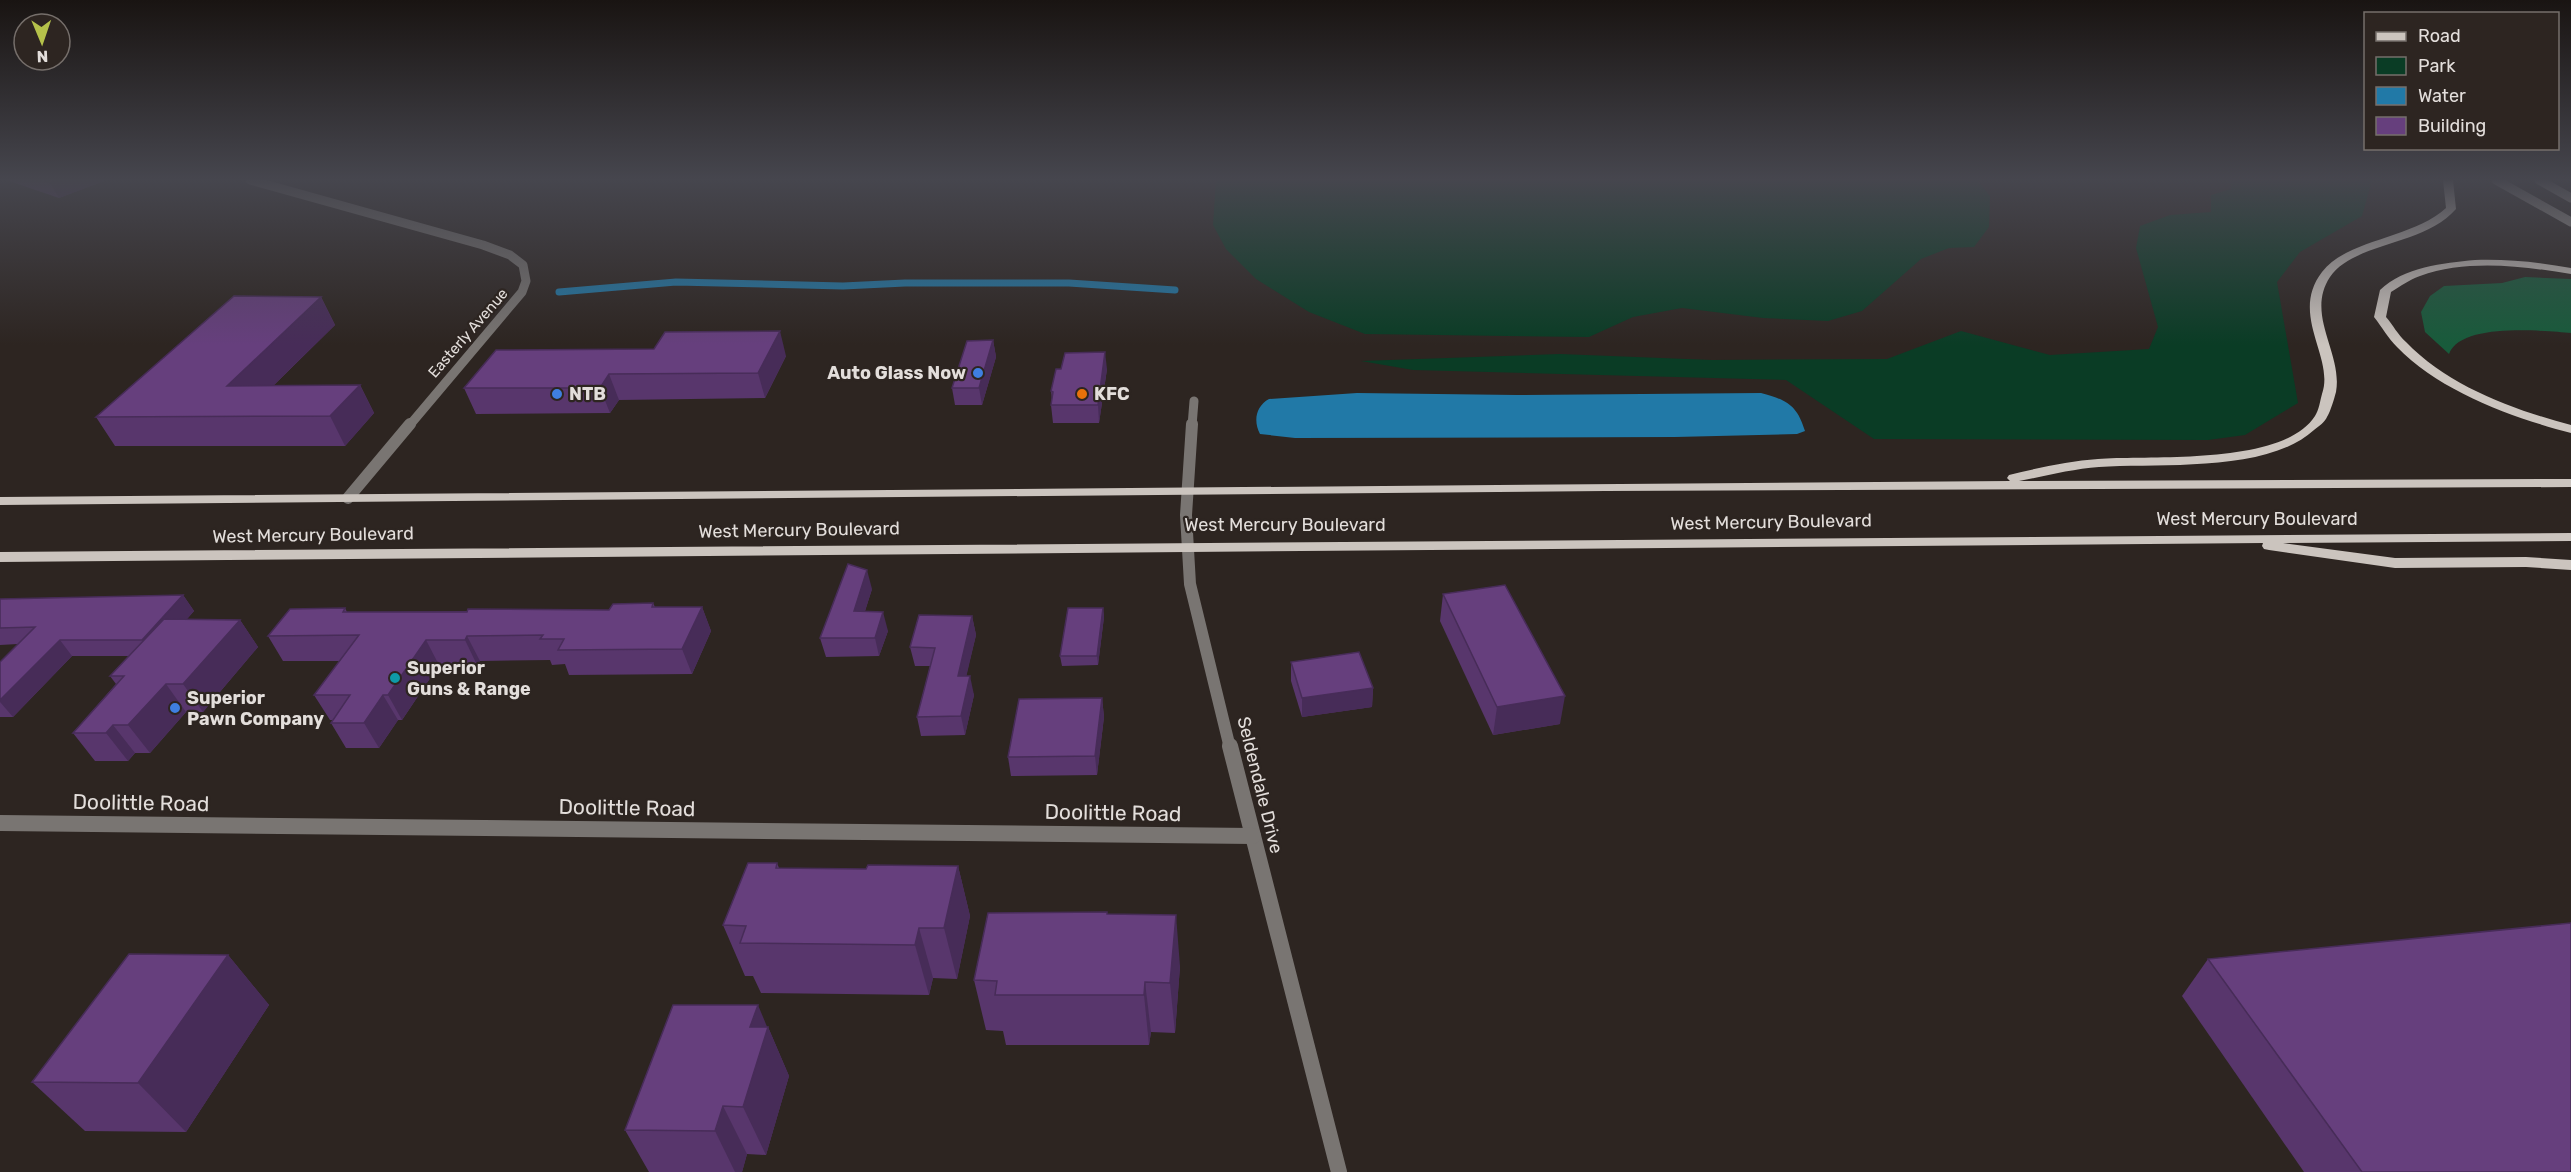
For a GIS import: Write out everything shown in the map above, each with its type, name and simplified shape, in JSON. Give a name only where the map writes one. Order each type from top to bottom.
[{"type":"main road","points":[[1973,486],[2097,463],[2217,460],[2265,451],[2301,436],[2320,420],[2329,404],[2328,361],[2314,302],[2318,287],[2328,270],[2352,256],[2407,235]]},
{"type":"main road","points":[[2571,271],[2509,264],[2463,264],[2417,273],[2385,291],[2380,317],[2405,348],[2458,387],[2549,423],[2571,429]]},
{"type":"main road","name":"West Mercury Boulevard","points":[[0,501],[1605,487],[2571,483]]},
{"type":"main road","name":"West Mercury Boulevard","points":[[0,557],[2571,537]]},
{"type":"main road","points":[[2212,538],[2395,563],[2526,562],[2571,565]]},
{"type":"street","name":"Easterly Avenue","points":[[348,498],[522,292],[528,277],[527,271],[515,258],[483,245],[447,235]]},
{"type":"street","name":"Seldendale Drive","points":[[1194,401],[1185,492],[1184,546],[1190,584],[1339,1172]]},
{"type":"street","name":"Doolittle Road","points":[[0,823],[1253,836]]},
{"type":"green space","points":[[1218,235],[1983,235],[1974,247],[1949,248],[1921,259],[1862,311],[1828,321],[1763,318],[1682,308],[1633,317],[1589,337],[1365,334],[1309,312],[1256,279],[1226,249]]},
{"type":"green space","points":[[2138,235],[2330,235],[2300,252],[2277,282],[2298,403],[2245,435],[2208,440],[1874,439],[1786,380],[1413,370],[1361,361],[1560,354],[1712,360],[1887,359],[1961,331],[2050,355],[2149,349],[2158,327],[2136,248]]},
{"type":"green space","points":[[2525,277],[2571,279],[2571,333],[2524,330],[2486,333],[2469,337],[2457,344],[2449,354],[2425,332],[2421,312],[2430,296],[2444,286],[2502,283]]},
{"type":"water","points":[[1357,393],[1517,395],[1761,393],[1778,398],[1790,405],[1798,415],[1805,431],[1797,434],[1675,437],[1295,438],[1260,434],[1258,429],[1257,414],[1261,406],[1269,399]]},
{"type":"building","points":[[234,296],[321,297],[227,386],[360,385],[330,416],[96,417]]},
{"type":"building","points":[[780,331],[758,373],[609,374],[600,388],[464,388],[496,350],[654,349],[665,332]]},
{"type":"building","points":[[993,340],[979,388],[952,388],[967,341]]},
{"type":"building","points":[[1105,352],[1098,405],[1051,405],[1053,392],[1051,391],[1056,369],[1061,369],[1065,353]]},
{"type":"building","points":[[848,564],[867,570],[854,611],[883,612],[875,638],[820,638]]},
{"type":"building","points":[[1505,585],[1565,696],[1497,707],[1443,594]]},
{"type":"building","points":[[183,595],[142,640],[60,640],[0,700],[0,662],[35,627],[0,628],[0,599]]},
{"type":"building","points":[[653,603],[652,607],[702,607],[682,649],[558,650],[564,639],[540,639],[543,635],[467,636],[465,640],[426,640],[388,695],[383,695],[364,723],[331,723],[350,695],[314,695],[359,635],[268,636],[290,609],[345,608],[343,612],[467,612],[468,609],[609,610],[613,604]]},
{"type":"building","points":[[1068,608],[1103,608],[1097,656],[1060,656]]},
{"type":"building","points":[[919,615],[972,616],[958,676],[970,676],[961,716],[917,717],[935,648],[910,647]]},
{"type":"building","points":[[164,619],[240,620],[183,684],[166,684],[128,725],[113,725],[106,733],[73,733],[124,676],[110,676]]},
{"type":"building","points":[[1359,652],[1373,688],[1302,698],[1291,662]]},
{"type":"building","points":[[1102,698],[1095,756],[1008,757],[1019,699]]},
{"type":"building","points":[[748,863],[777,863],[776,868],[866,869],[868,865],[958,866],[944,928],[919,928],[915,945],[740,943],[746,926],[723,925]]},
{"type":"building","points":[[1107,912],[1107,914],[1176,915],[1170,983],[1145,982],[1144,995],[995,995],[997,981],[974,980],[988,913]]},
{"type":"building","points":[[2571,923],[2571,1172],[2362,1172],[2208,959]]},
{"type":"building","points":[[129,954],[228,955],[138,1083],[32,1082]]},
{"type":"building","points":[[673,1005],[758,1005],[750,1027],[768,1027],[743,1107],[723,1106],[715,1131],[625,1130]]},
{"type":"waterway","points":[[559,292],[676,282],[843,286],[905,283],[1069,283],[1175,290]]},
{"type":"place","name":"Auto Glass Now","points":[[978,373]]},
{"type":"place","name":"NTB","points":[[557,394]]},
{"type":"place","name":"KFC","points":[[1082,394]]},
{"type":"place","name":"Superior Guns & Range","points":[[395,678]]},
{"type":"place","name":"Superior Pawn Company","points":[[175,708]]}]
